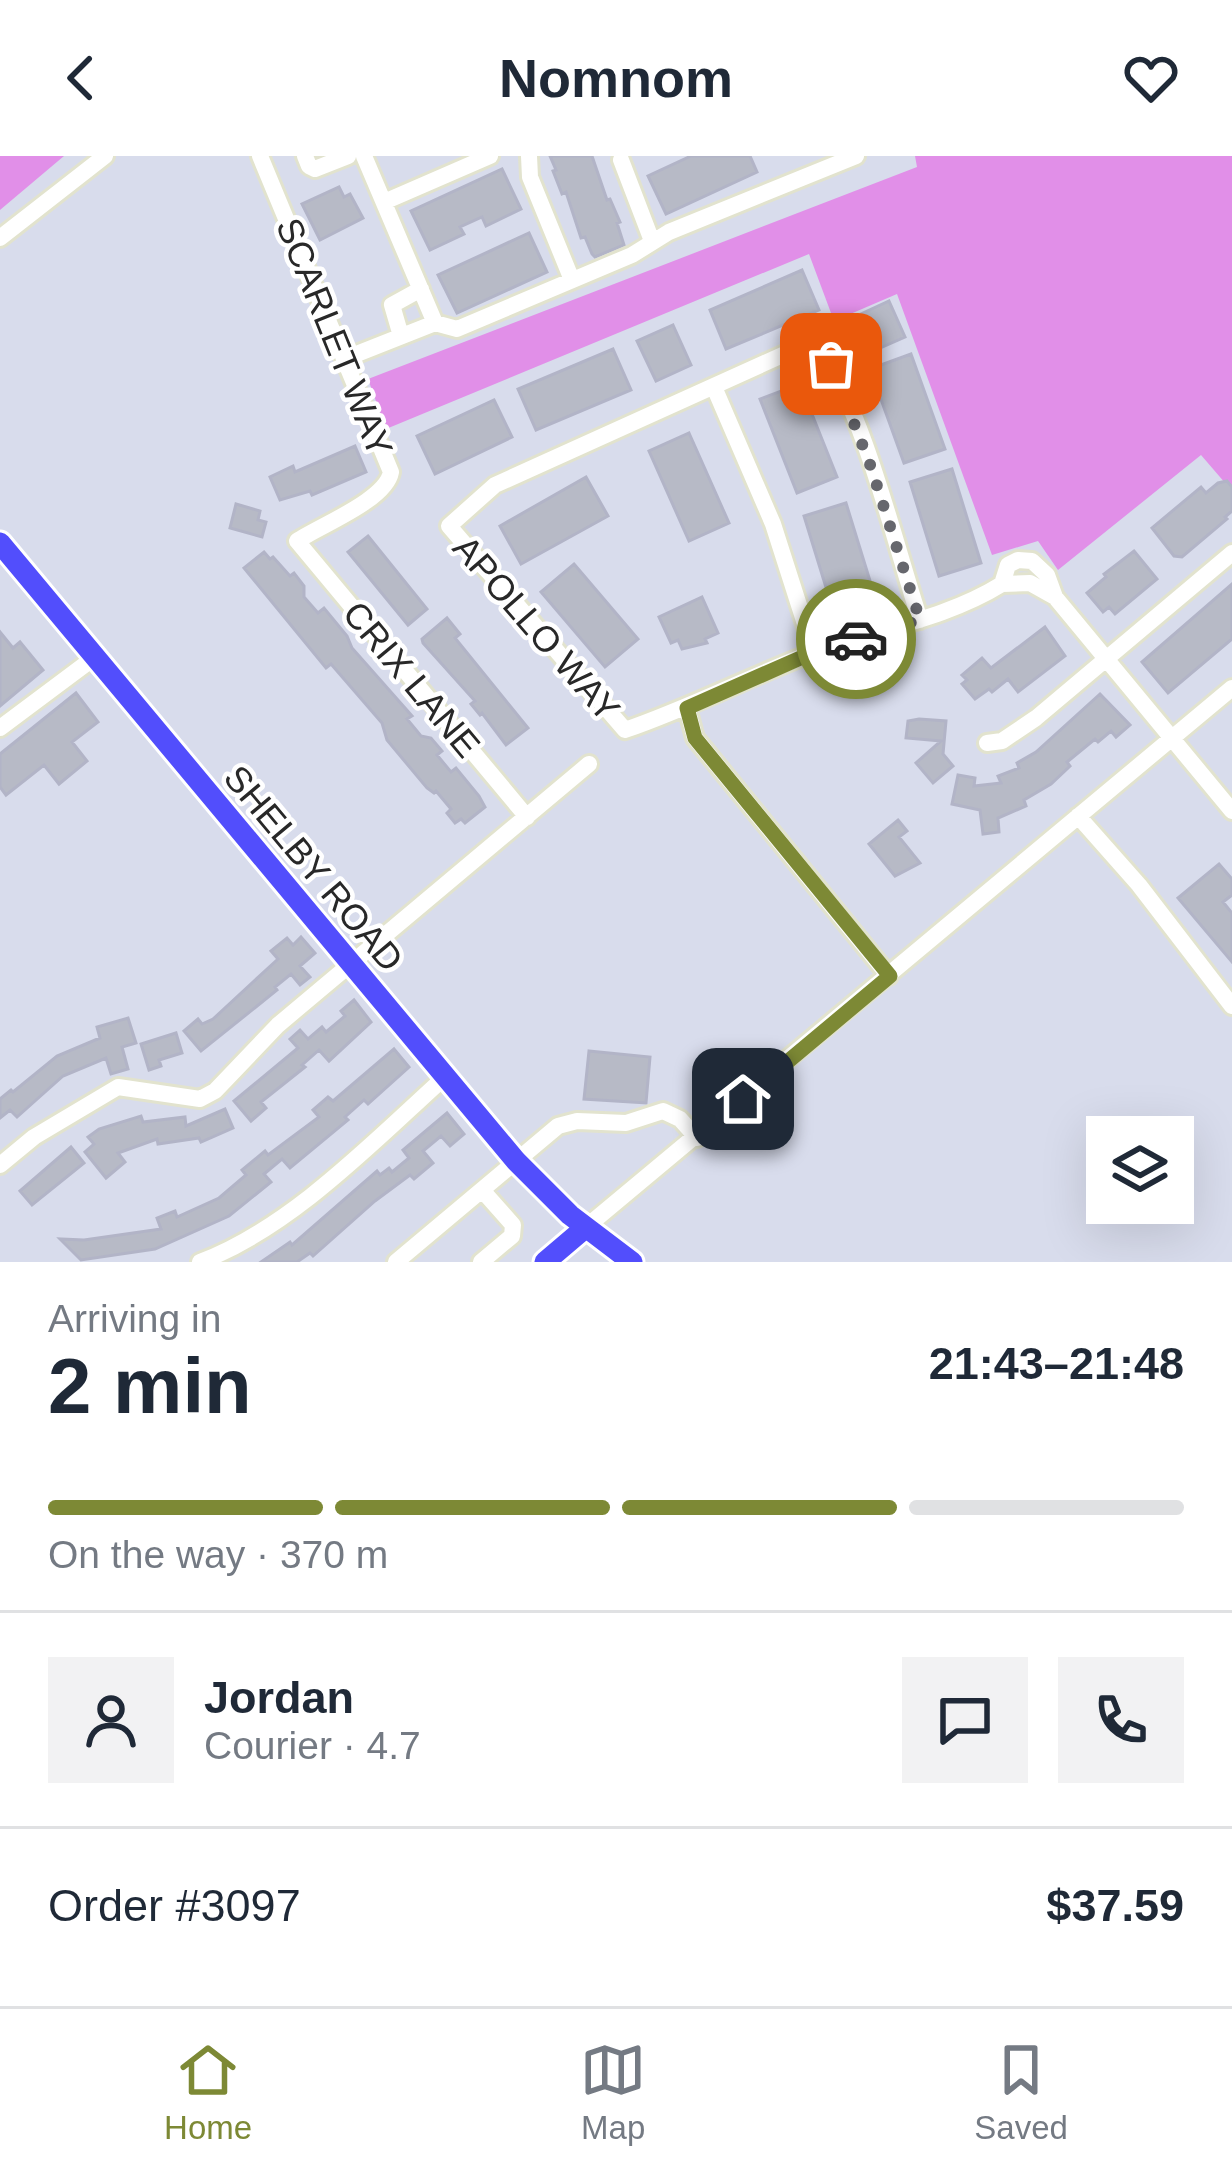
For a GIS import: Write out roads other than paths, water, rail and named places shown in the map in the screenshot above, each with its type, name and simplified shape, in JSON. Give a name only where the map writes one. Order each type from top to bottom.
[{"type":"main road","name":"SHELBY ROAD","points":[[0,543],[8,571],[95,657],[516,1161],[585,1228],[632,1262]]},
{"type":"main road","points":[[545,1262],[585,1228]]},
{"type":"street","points":[[0,238],[105,156]]},
{"type":"street","name":"SCARLET WAY","points":[[260,156],[391,472],[379,494],[297,541]]},
{"type":"street","points":[[305,156],[315,169],[348,156]]},
{"type":"street","points":[[364,156],[436,323]]},
{"type":"street","points":[[384,202],[490,156]]},
{"type":"street","points":[[529,156],[530,177],[572,280]]},
{"type":"street","points":[[344,359],[436,323],[457,329],[856,156]]},
{"type":"street","points":[[624,158],[652,241]]},
{"type":"street","points":[[401,336],[392,305],[421,289]]},
{"type":"street","points":[[814,652],[772,524],[714,387],[798,348],[820,347],[831,364],[871,467],[920,620]]},
{"type":"street","name":"APOLLO WAY","points":[[687,708],[625,730],[449,526],[495,485],[714,387]]},
{"type":"street","name":"CRIX LANE","points":[[297,541],[526,817]]},
{"type":"street","points":[[987,743],[1002,741],[1036,718],[1232,553]]},
{"type":"street","points":[[890,976],[695,738],[687,708],[814,652],[968,604],[1002,584],[1008,566],[1018,560],[1032,561],[1047,575],[1054,597],[1232,811]]},
{"type":"street","points":[[0,728],[95,657]]},
{"type":"street","points":[[585,1228],[1232,688]]},
{"type":"street","points":[[0,1165],[34,1137],[118,1087],[200,1099],[215,1091],[278,1025],[590,764]]},
{"type":"street","points":[[1078,816],[1139,885],[1232,1006]]},
{"type":"street","points":[[200,1262],[261,1232],[365,1150],[446,1076]]},
{"type":"street","points":[[406,1258],[557,1126],[577,1121],[626,1123],[663,1111],[680,1119],[697,1138]]},
{"type":"street","points":[[481,1262],[512,1235],[513,1225],[482,1190]]}]
